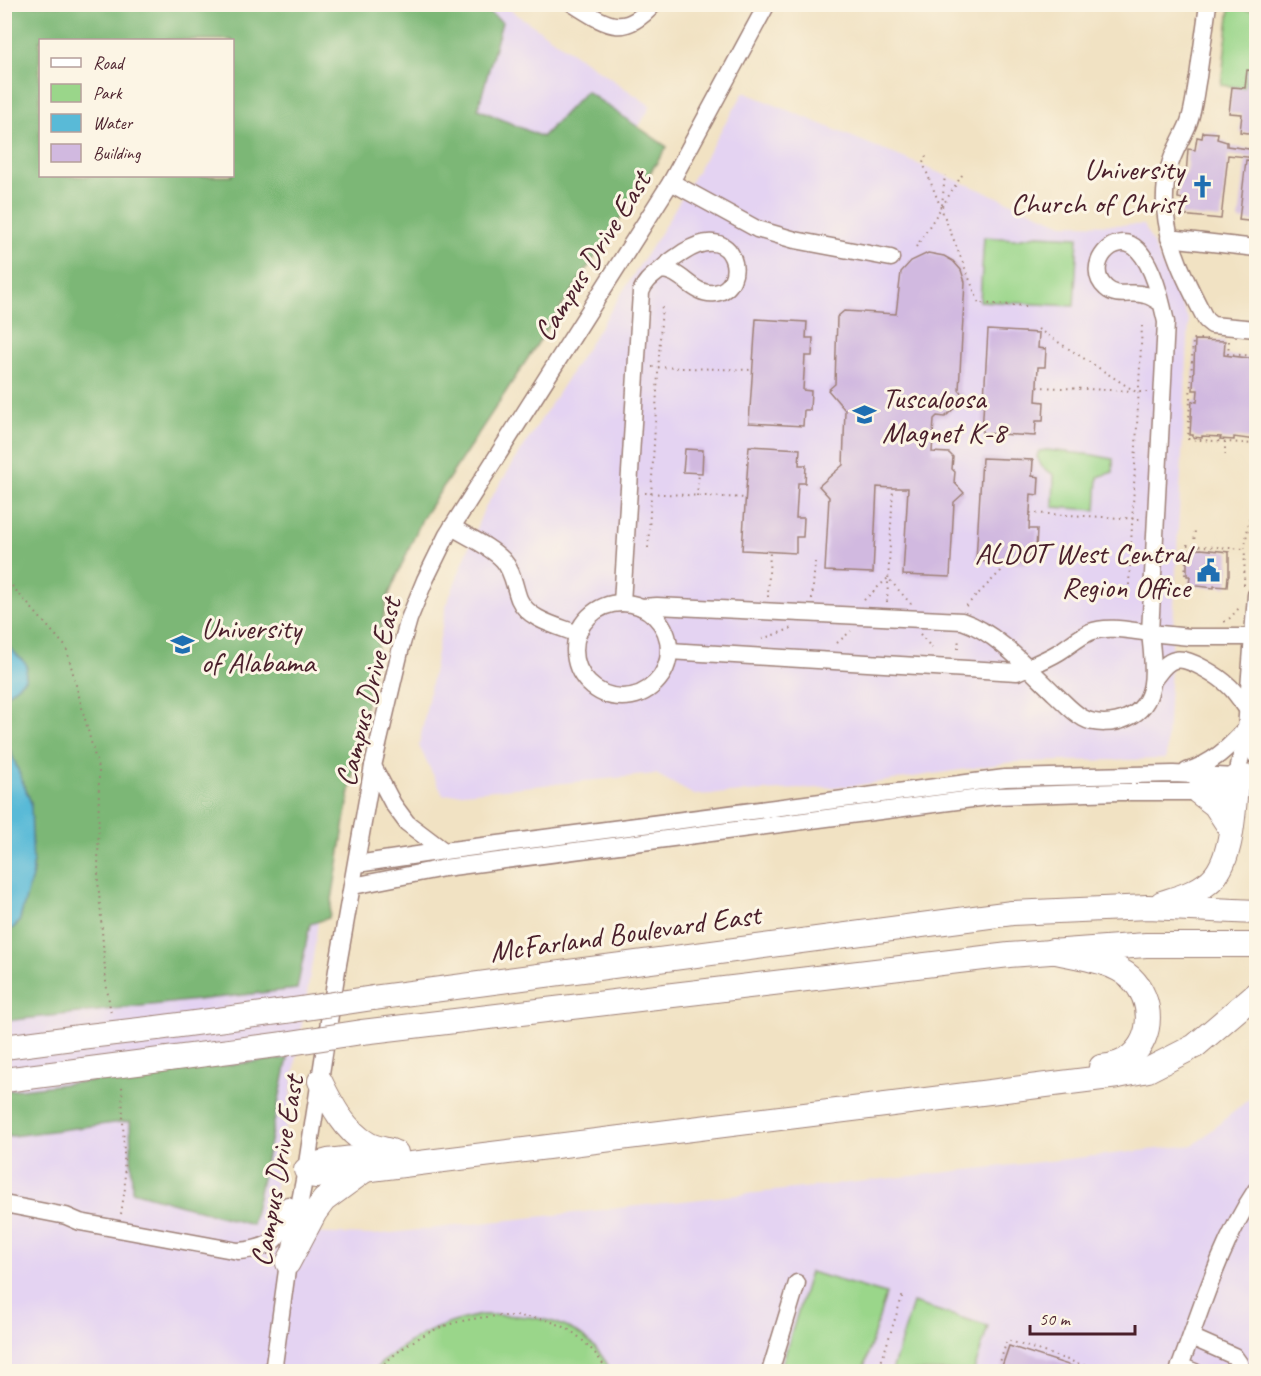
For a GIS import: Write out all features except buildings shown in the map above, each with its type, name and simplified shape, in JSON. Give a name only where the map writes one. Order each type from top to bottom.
[{"type":"highway","points":[[1148,907],[1181,897],[1208,883],[1221,869],[1227,853],[1230,828],[1247,778]]},
{"type":"highway","points":[[1198,792],[1215,805],[1230,828]]},
{"type":"highway","name":"McFarland Boulevard East","points":[[4,1047],[1012,913],[1148,907],[1257,912]]},
{"type":"highway","points":[[4,1080],[362,1032],[1010,955],[1146,945],[1257,945]]},
{"type":"highway","points":[[1052,951],[1118,968],[1131,978],[1142,992],[1149,1024],[1143,1043],[1130,1058],[1112,1066],[328,1161],[306,1170],[315,1176],[1118,1076],[1148,1070],[1196,1046],[1257,994]]},
{"type":"highway","points":[[320,1081],[332,1105],[352,1131],[369,1145],[396,1153]]},
{"type":"highway","points":[[288,1263],[324,1200],[366,1169]]},
{"type":"street","points":[[573,4],[613,27],[629,24],[644,16],[654,4]]},
{"type":"street","name":"Campus Drive East","points":[[273,1371],[288,1263],[306,1170],[337,970],[373,766],[401,647],[410,620],[425,580],[452,527],[671,182],[767,4]]},
{"type":"street","points":[[1208,4],[1189,122],[1176,146],[1168,169],[1166,189],[1169,238],[1176,259],[1206,320],[1212,325],[1257,329]]},
{"type":"street","points":[[671,182],[757,230],[795,240],[891,258]]},
{"type":"street","points":[[1169,238],[1257,248]]},
{"type":"street","points":[[622,603],[641,292],[644,284],[661,270]]},
{"type":"street","points":[[641,607],[653,615],[663,627],[669,651],[664,670],[655,683],[642,693],[627,697],[611,696],[596,690],[585,679],[577,665],[575,649],[578,634],[586,621],[597,610],[611,604],[962,621],[975,625],[1027,667],[1078,714],[1100,723],[1121,721],[1141,709],[1148,700],[1154,679],[1150,633],[1166,322],[1161,303]]},
{"type":"street","points":[[452,527],[504,560],[511,571],[525,609],[535,616],[578,634]]},
{"type":"street","points":[[1247,778],[1247,710],[1255,637],[1250,592]]},
{"type":"street","points":[[669,651],[1017,672],[1056,654],[1091,632],[1108,629],[1190,637],[1255,637]]},
{"type":"street","points":[[1154,679],[1190,637]]},
{"type":"street","points":[[1166,664],[1176,659],[1189,662],[1215,675],[1232,689],[1247,710]]},
{"type":"street","points":[[1246,729],[1257,756]]},
{"type":"street","points":[[1173,774],[1212,761],[1246,729]]},
{"type":"street","points":[[373,766],[393,804],[407,823],[444,851]]},
{"type":"street","points":[[357,864],[1005,778],[1173,774],[1247,778]]},
{"type":"street","points":[[353,886],[444,868],[995,796],[1198,792],[1227,788],[1247,778]]},
{"type":"street","points":[[4,1204],[119,1229],[238,1251],[261,1249],[273,1242],[284,1224],[292,1186],[306,1170]]},
{"type":"street","points":[[1184,1369],[1191,1337],[1227,1244],[1238,1219],[1255,1195]]},
{"type":"street","points":[[770,1371],[797,1283]]},
{"type":"street","points":[[1191,1337],[1234,1356],[1239,1363],[1235,1371]]},
{"type":"path","points":[[926,156],[923,163],[979,303],[1026,306]]},
{"type":"path","points":[[916,247],[964,172]]},
{"type":"path","points":[[941,208],[945,175]]},
{"type":"path","points":[[648,548],[662,304]]},
{"type":"path","points":[[1129,585],[1142,326]]},
{"type":"path","points":[[1038,329],[1137,392]]},
{"type":"path","points":[[1217,339],[1193,339],[1188,439],[1254,444]]},
{"type":"path","points":[[1229,339],[1228,354],[1257,356]]},
{"type":"path","points":[[659,367],[753,370]]},
{"type":"path","points":[[1037,387],[1150,392]]},
{"type":"path","points":[[1225,442],[1225,455]]},
{"type":"path","points":[[697,496],[699,473]]},
{"type":"path","points":[[1250,592],[1245,549],[1257,481]]},
{"type":"path","points":[[887,606],[892,488]]},
{"type":"path","points":[[642,493],[745,498]]},
{"type":"path","points":[[1030,513],[1146,519]]},
{"type":"path","points":[[1194,545],[1195,529]]},
{"type":"path","points":[[1185,575],[1187,545],[1245,549]]},
{"type":"path","points":[[768,600],[770,551]]},
{"type":"path","points":[[812,602],[815,562]]},
{"type":"path","points":[[961,611],[1001,572],[1002,563]]},
{"type":"path","points":[[4,576],[66,647],[99,772],[98,880],[106,982],[111,1015]]},
{"type":"path","points":[[859,605],[888,578]]},
{"type":"path","points":[[888,578],[914,608]]},
{"type":"path","points":[[1218,624],[1238,611],[1240,604]]},
{"type":"path","points":[[762,639],[794,628]]},
{"type":"path","points":[[837,643],[851,630]]},
{"type":"path","points":[[920,634],[932,648]]},
{"type":"path","points":[[119,1229],[125,1188],[121,1081]]},
{"type":"path","points":[[878,1371],[903,1294]]},
{"type":"path","points":[[376,1371],[390,1358],[431,1331],[481,1317],[547,1321],[570,1330],[591,1348],[608,1371]]},
{"type":"path","points":[[997,1371],[1004,1355],[1006,1340],[1104,1371]]},
{"type":"shaded area","name":"University of Alabama","points":[[270,5],[503,5],[651,106],[415,504],[307,785],[334,792],[315,945],[268,1232],[373,1235],[1194,1145],[1256,1093],[1256,1371],[5,1372],[5,432],[232,443]]},
{"type":"shaded area","name":"Tuscaloosa Magnet K-8","points":[[744,92],[1063,224],[1144,225],[1189,321],[1166,759],[1013,762],[853,786],[694,795],[656,774],[443,795],[419,746],[446,606],[484,509],[664,227]]},
{"type":"green space","points":[[4,5],[479,5],[502,22],[478,109],[542,137],[586,91],[667,147],[422,519],[387,599],[355,761],[329,918],[310,924],[297,989],[5,1021],[5,930],[12,929],[19,922],[33,873],[31,803],[4,735],[5,696],[25,679],[27,666],[4,643]]},
{"type":"green space","points":[[1230,8],[1256,11],[1256,71],[1247,71],[1245,88],[1221,85]]},
{"type":"green space","points":[[1037,235],[1078,237],[1074,306],[980,301],[984,237],[1016,239]]},
{"type":"green space","points":[[1040,451],[1113,459],[1113,472],[1098,477],[1096,510],[1053,507],[1054,475],[1042,467],[1037,457]]},
{"type":"green space","points":[[288,1058],[252,1225],[132,1191],[130,1121],[5,1137],[4,1091]]},
{"type":"green space","points":[[810,1272],[886,1294],[863,1371],[780,1371]]},
{"type":"green space","points":[[913,1303],[988,1326],[974,1371],[892,1371]]},
{"type":"green space","points":[[481,1315],[520,1316],[556,1323],[587,1340],[600,1353],[611,1371],[373,1371],[409,1342],[422,1335],[436,1328]]},
{"type":"water","points":[[5,643],[27,665],[25,679],[5,696]]},
{"type":"water","points":[[4,735],[31,803],[33,873],[19,922],[12,929],[5,930]]},
{"type":"place","name":"University Church of Christ","points":[[1202,186]]},
{"type":"place","name":"Tuscaloosa Magnet K-8","points":[[864,415]]},
{"type":"place","name":"ALDOT West Central Region Office","points":[[1208,570]]},
{"type":"place","name":"University of Alabama","points":[[183,645]]}]
